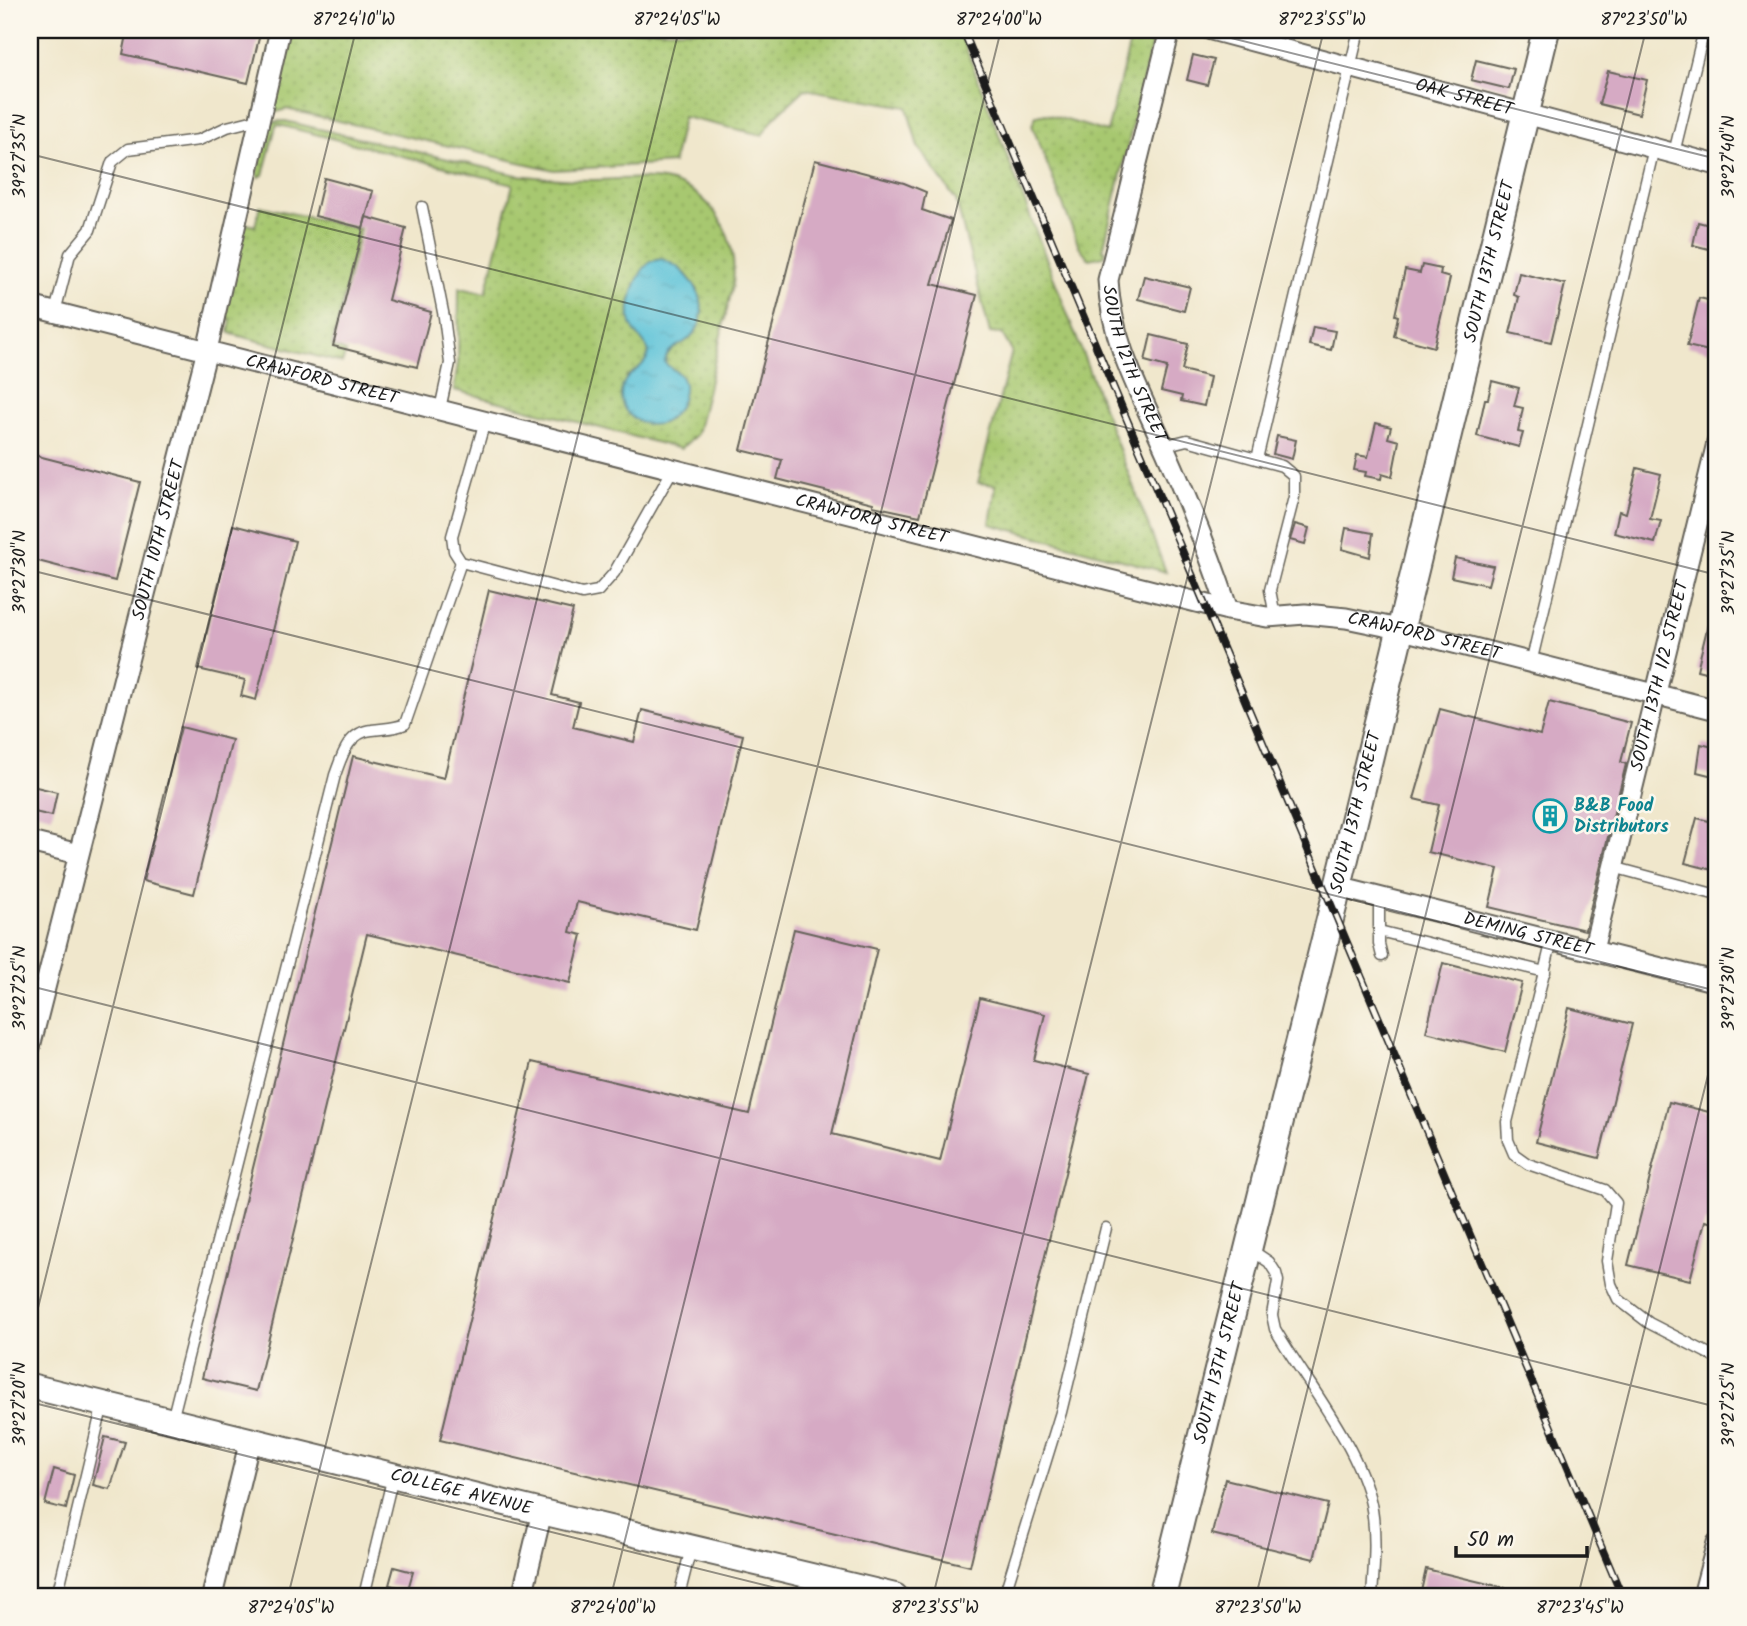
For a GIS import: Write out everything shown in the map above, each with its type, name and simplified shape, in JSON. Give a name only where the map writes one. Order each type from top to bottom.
[{"type":"main road","name":"SOUTH 13TH STREET","points":[[1162,1596],[1546,30]]},
{"type":"street","name":"SOUTH 10TH STREET","points":[[30,1047],[206,350],[280,30]]},
{"type":"street","name":"SOUTH 12TH STREET","points":[[1170,30],[1108,280],[1110,309],[1119,344],[1203,536],[1228,610]]},
{"type":"street","name":"OAK STREET","points":[[1211,30],[1717,165]]},
{"type":"street","name":"CRAWFORD STREET","points":[[30,306],[1228,610],[1267,617],[1305,614],[1346,618],[1717,710]]},
{"type":"street","name":"SOUTH 13TH 1/2 STREET","points":[[1593,950],[1717,443]]},
{"type":"street","points":[[30,842],[78,854]]},
{"type":"street","name":"DEMING STREET","points":[[1338,887],[1717,979]]},
{"type":"street","name":"COLLEGE AVENUE","points":[[30,1385],[691,1548],[831,1588],[895,1596]]},
{"type":"street","points":[[212,1596],[250,1440]]},
{"type":"street","points":[[522,1596],[542,1513]]},
{"type":"street","points":[[1703,1596],[1717,1543]]},
{"type":"lane","points":[[1257,459],[1359,30]]},
{"type":"lane","points":[[1674,153],[1704,30]]},
{"type":"lane","points":[[55,312],[70,254],[90,230],[112,162],[128,149],[199,141],[227,127],[260,119]]},
{"type":"lane","points":[[1531,663],[1654,148]]},
{"type":"lane","points":[[422,207],[444,317],[450,363],[440,409]]},
{"type":"lane","points":[[485,421],[452,536],[454,551],[461,562],[582,594],[598,591],[614,573],[673,469]]},
{"type":"lane","points":[[1163,446],[1187,440],[1282,466],[1294,476],[1294,497],[1270,590],[1275,616]]},
{"type":"lane","points":[[172,1421],[335,775],[345,748],[356,735],[369,730],[397,728],[405,724],[461,562]]},
{"type":"lane","points":[[1613,867],[1717,895]]},
{"type":"lane","points":[[1379,897],[1382,956]]},
{"type":"lane","points":[[1379,931],[1545,972]]},
{"type":"lane","points":[[1553,939],[1507,1122],[1508,1140],[1514,1154],[1528,1164],[1605,1190],[1616,1203],[1607,1261],[1611,1284],[1618,1299],[1649,1323],[1717,1357]]},
{"type":"lane","points":[[1004,1596],[1061,1412],[1105,1228]]},
{"type":"lane","points":[[1248,1248],[1273,1267],[1278,1281],[1273,1302],[1275,1329],[1363,1477],[1371,1505],[1374,1533],[1372,1596]]},
{"type":"lane","points":[[57,1596],[103,1404]]},
{"type":"lane","points":[[364,1596],[393,1476]]},
{"type":"lane","points":[[679,1596],[691,1548]]},
{"type":"green space","points":[[289,30],[959,30],[1166,572],[990,524],[996,485],[978,483],[1012,351],[1002,334],[990,333],[956,200],[918,147],[907,107],[805,89],[775,117],[762,135],[683,117],[673,163],[554,170],[286,109],[268,115]]},
{"type":"green space","points":[[1133,30],[1155,30],[1103,250],[1106,251],[1104,256],[1089,259],[1079,246],[1032,125],[1036,116],[1046,114],[1107,132]]},
{"type":"green space","points":[[285,121],[517,175],[583,180],[654,179],[681,185],[696,194],[719,218],[726,233],[734,267],[733,285],[697,434],[681,449],[454,390],[458,363],[459,288],[486,293],[513,184],[279,125],[276,126],[263,175],[259,177],[257,174],[269,122]],"holes":[[[651,262],[685,273],[698,290],[686,341],[672,349],[665,363],[678,378],[683,392],[679,405],[666,421],[626,377],[643,365],[649,355],[647,346],[633,327],[631,301],[636,284]]]},
{"type":"green space","points":[[260,206],[360,229],[332,346],[346,352],[342,363],[232,334],[229,332],[231,319],[228,318],[225,327],[219,326],[243,227],[247,224],[255,226]]},
{"type":"water","points":[[662,259],[679,268],[692,282],[700,296],[702,313],[693,335],[672,349],[666,358],[665,363],[678,373],[684,385],[679,406],[666,421],[651,425],[630,416],[622,404],[621,396],[625,381],[643,364],[649,352],[631,324],[630,309],[634,290],[646,267],[652,261]]},
{"type":"building","points":[[128,30],[261,30],[248,83],[123,54]]},
{"type":"building","points":[[1193,55],[1214,60],[1207,85],[1187,80]]},
{"type":"building","points":[[1476,60],[1514,69],[1509,89],[1471,80]]},
{"type":"building","points":[[1608,71],[1647,80],[1639,114],[1599,104]]},
{"type":"building","points":[[815,160],[904,183],[926,192],[922,210],[951,220],[932,284],[977,295],[920,516],[777,479],[782,460],[741,450]]},
{"type":"building","points":[[324,178],[373,191],[363,228],[315,216]]},
{"type":"building","points":[[366,217],[406,228],[388,300],[431,312],[417,367],[333,346]]},
{"type":"building","points":[[1698,222],[1717,227],[1717,251],[1693,245]]},
{"type":"building","points":[[1422,265],[1441,269],[1440,275],[1450,278],[1434,347],[1394,336],[1398,316],[1395,315],[1405,270],[1420,273]]},
{"type":"building","points":[[1519,273],[1565,284],[1551,342],[1510,333],[1519,297],[1514,295]]},
{"type":"building","points":[[1144,276],[1190,287],[1184,311],[1138,299]]},
{"type":"building","points":[[1699,298],[1717,302],[1717,317],[1709,351],[1687,346]]},
{"type":"building","points":[[1313,327],[1335,331],[1331,350],[1309,345]]},
{"type":"building","points":[[1151,335],[1188,344],[1182,370],[1210,377],[1204,406],[1181,401],[1182,396],[1161,391],[1167,367],[1145,361]]},
{"type":"building","points":[[1492,381],[1519,388],[1514,406],[1523,408],[1518,432],[1523,433],[1519,447],[1477,436]]},
{"type":"building","points":[[1376,423],[1391,427],[1388,438],[1399,441],[1392,477],[1382,474],[1381,479],[1365,476],[1366,472],[1354,470],[1357,455],[1368,457]]},
{"type":"building","points":[[1277,436],[1296,440],[1292,459],[1273,454]]},
{"type":"building","points":[[30,454],[140,482],[115,581],[30,559]]},
{"type":"building","points":[[1637,468],[1661,474],[1650,519],[1661,521],[1655,543],[1614,533],[1619,511],[1626,513]]},
{"type":"building","points":[[1295,524],[1309,528],[1305,544],[1290,540]]},
{"type":"building","points":[[233,525],[295,541],[256,700],[241,696],[245,680],[198,669]]},
{"type":"building","points":[[1346,528],[1373,533],[1370,557],[1342,549]]},
{"type":"building","points":[[1455,558],[1493,566],[1488,585],[1451,577]]},
{"type":"building","points":[[489,590],[573,610],[552,695],[579,702],[573,727],[634,742],[642,710],[743,735],[696,930],[577,902],[570,932],[582,935],[570,983],[367,934],[256,1391],[202,1378],[353,756],[444,778]]},
{"type":"building","points":[[1712,608],[1717,609],[1717,675],[1697,670]]},
{"type":"building","name":"B&B Food Distributors","points":[[1549,702],[1631,723],[1621,762],[1626,764],[1585,930],[1489,907],[1498,869],[1428,852],[1439,805],[1414,799],[1440,709],[1540,735]]},
{"type":"building","points":[[181,727],[232,740],[194,894],[143,881]]},
{"type":"building","points":[[1701,744],[1717,748],[1717,777],[1697,772]]},
{"type":"building","points":[[32,786],[57,792],[52,816],[30,811]]},
{"type":"building","points":[[1697,818],[1717,823],[1717,871],[1685,863]]},
{"type":"building","points":[[794,929],[877,949],[832,1134],[940,1161],[980,998],[1045,1014],[1034,1060],[1089,1074],[970,1566],[440,1440],[532,1062],[749,1114]]},
{"type":"building","points":[[1443,963],[1522,983],[1505,1052],[1426,1032]]},
{"type":"building","points":[[1569,1008],[1632,1024],[1599,1158],[1536,1142]]},
{"type":"building","points":[[1669,1102],[1717,1114],[1717,1224],[1705,1221],[1690,1280],[1628,1265]]},
{"type":"building","points":[[105,1437],[125,1442],[110,1489],[93,1485]]},
{"type":"building","points":[[54,1469],[74,1475],[66,1509],[45,1504]]},
{"type":"building","points":[[1225,1479],[1328,1504],[1314,1559],[1212,1534]]},
{"type":"building","points":[[394,1567],[413,1572],[408,1589],[389,1585]]},
{"type":"building","points":[[1426,1569],[1518,1591],[1517,1596],[1420,1596]]},
{"type":"railway","points":[[963,30],[1622,1596]]},
{"type":"place","name":"B&B Food Distributors","points":[[1550,816]]}]
